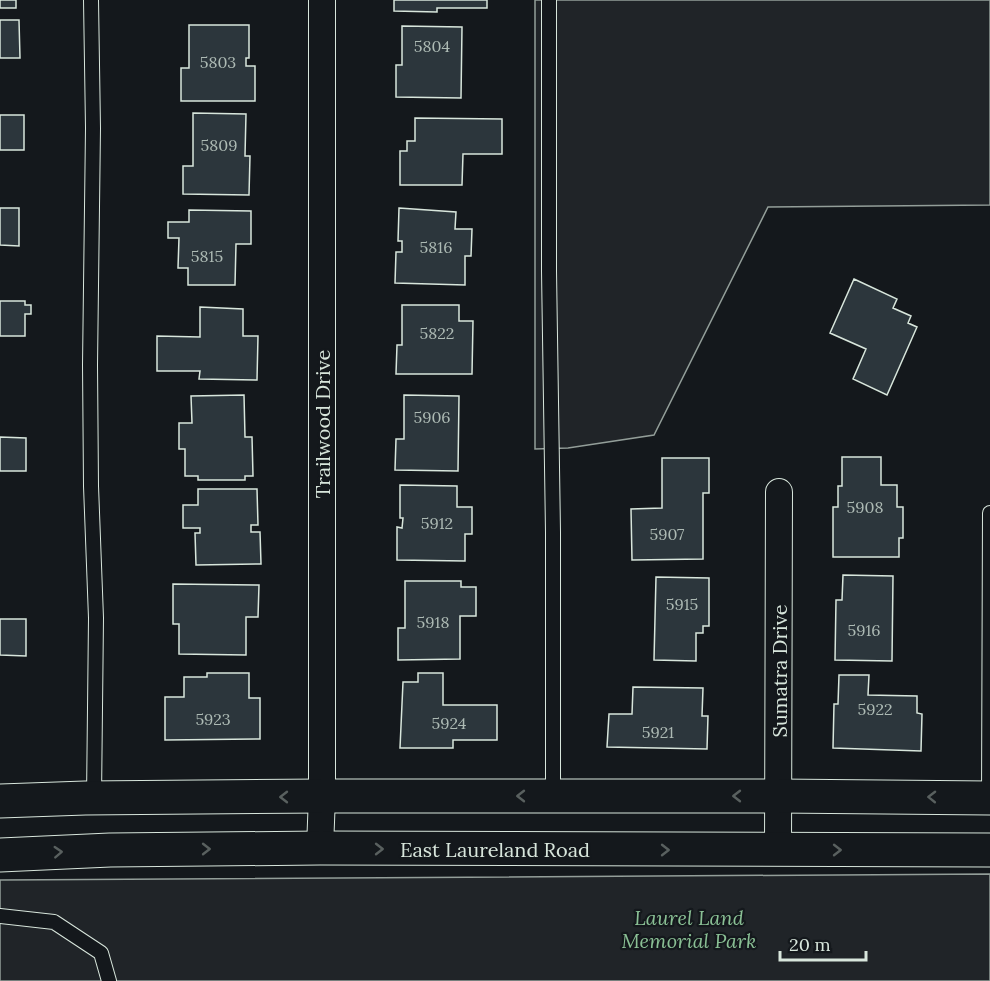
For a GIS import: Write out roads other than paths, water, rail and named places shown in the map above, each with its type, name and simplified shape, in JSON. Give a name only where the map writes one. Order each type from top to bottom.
[{"type":"main road","points":[[0,801],[322,796],[989,798]]},
{"type":"main road","name":"East Laureland Road","points":[[0,855],[110,850],[320,848],[990,850]]},
{"type":"street","name":"Trailwood Drive","points":[[320,848],[322,796],[322,0]]},
{"type":"street","name":"Sumatra Drive","points":[[778,850],[779,492]]},
{"type":"lane","points":[[91,0],[93,128],[90,365],[96,618],[94,798]]},
{"type":"lane","points":[[549,0],[554,796]]},
{"type":"lane","points":[[989,798],[990,513]]},
{"type":"lane","points":[[0,916],[54,922],[101,953],[109,981]]},
{"type":"park label","name":"Laurel Land Memorial Park","points":[[689,928]]}]
